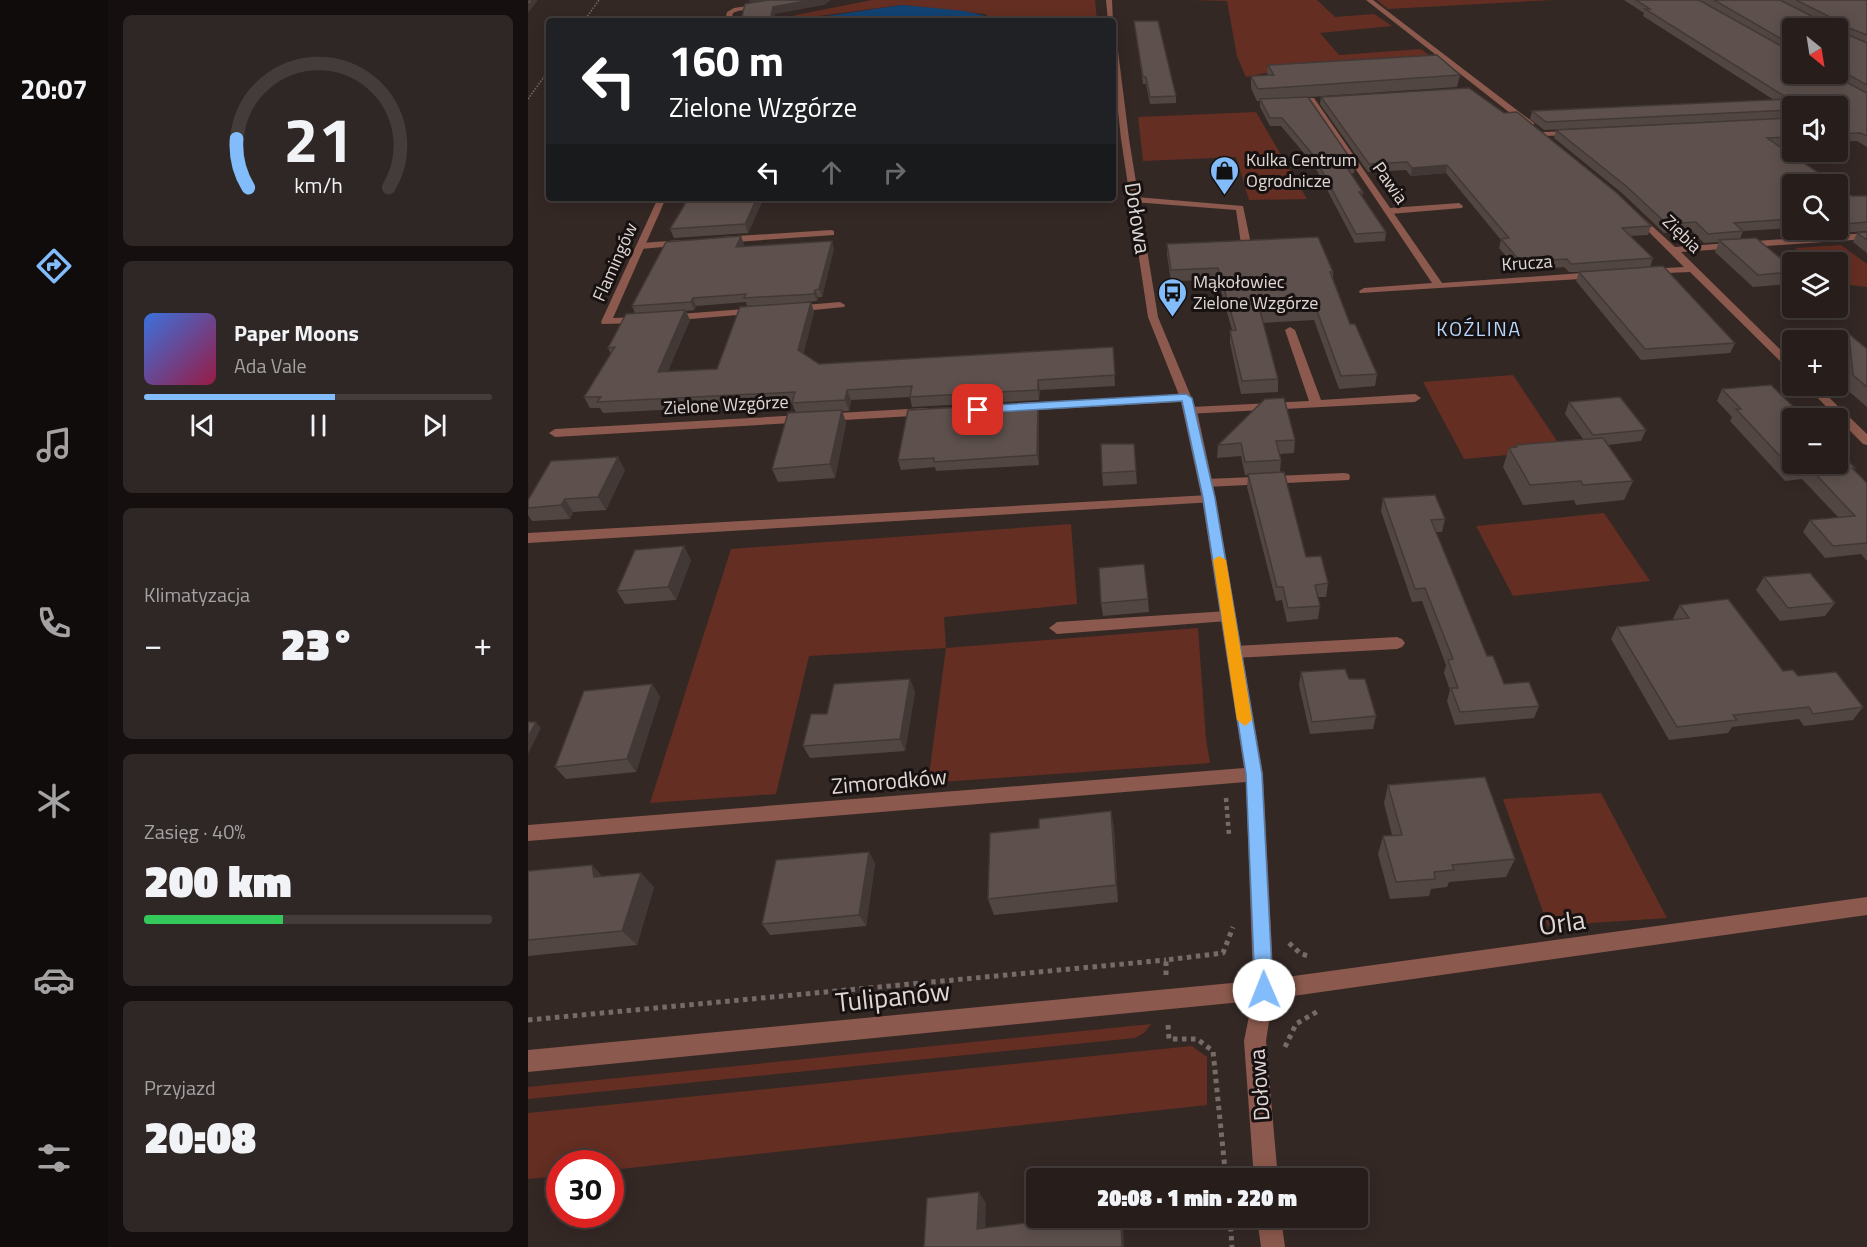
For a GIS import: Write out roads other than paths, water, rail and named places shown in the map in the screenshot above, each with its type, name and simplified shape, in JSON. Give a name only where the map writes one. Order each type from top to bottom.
[{"type":"street","points":[[729,18],[730,12],[736,9],[795,0]]},
{"type":"street","points":[[1109,0],[1111,18]]},
{"type":"street","points":[[1369,0],[1552,142]]},
{"type":"street","name":"Dołowa","points":[[1116,88],[1119,140],[1136,200],[1153,317],[1189,404],[1208,491],[1254,774],[1264,990],[1255,1041],[1265,1168]]},
{"type":"street","points":[[1466,91],[1487,90]]},
{"type":"street","name":"Pawia","points":[[1323,99],[1306,100],[1390,211],[1439,286]]},
{"type":"street","points":[[1543,134],[1579,133]]},
{"type":"street","points":[[1136,200],[1239,208],[1246,244]]},
{"type":"street","name":"Flamingów","points":[[661,201],[606,322],[773,310]]},
{"type":"street","points":[[1390,211],[1459,206]]},
{"type":"street","name":"Ziębia","points":[[1627,206],[1782,358]]},
{"type":"street","points":[[712,241],[831,233]]},
{"type":"street","points":[[1674,250],[1867,236]]},
{"type":"street","points":[[640,246],[688,243]]},
{"type":"street","points":[[1635,273],[1692,269]]},
{"type":"street","name":"Krucza","points":[[1364,291],[1612,274]]},
{"type":"street","points":[[784,309],[840,305]]},
{"type":"street","points":[[1290,330],[1316,403]]},
{"type":"street","points":[[1821,396],[1867,441]]},
{"type":"street","points":[[1010,408],[1316,403],[1415,398]]},
{"type":"street","name":"Zielone Wzgórze","points":[[555,433],[938,412]]},
{"type":"street","points":[[528,538],[1208,491],[1344,477]]},
{"type":"street","points":[[1057,628],[1228,616]]},
{"type":"street","points":[[1234,652],[1397,643]]},
{"type":"street","name":"Zimorodków","points":[[528,833],[1254,774]]},
{"type":"street","name":"Orla","points":[[1264,990],[1867,906]]},
{"type":"street","name":"Tulipanów","points":[[528,1061],[1264,990]]},
{"type":"street","points":[[1270,1228],[1272,1247]]},
{"type":"water","points":[[902,5],[965,11],[989,17],[988,18],[813,18]]},
{"type":"place","name":"Kulka Centrum Ogrodnicze","points":[[1225,196]]},
{"type":"place","name":"Mąkołowiec Zielone Wzgórze","points":[[1172,318]]},
{"type":"district","name":"KOŹLINA","points":[[1479,329]]}]
